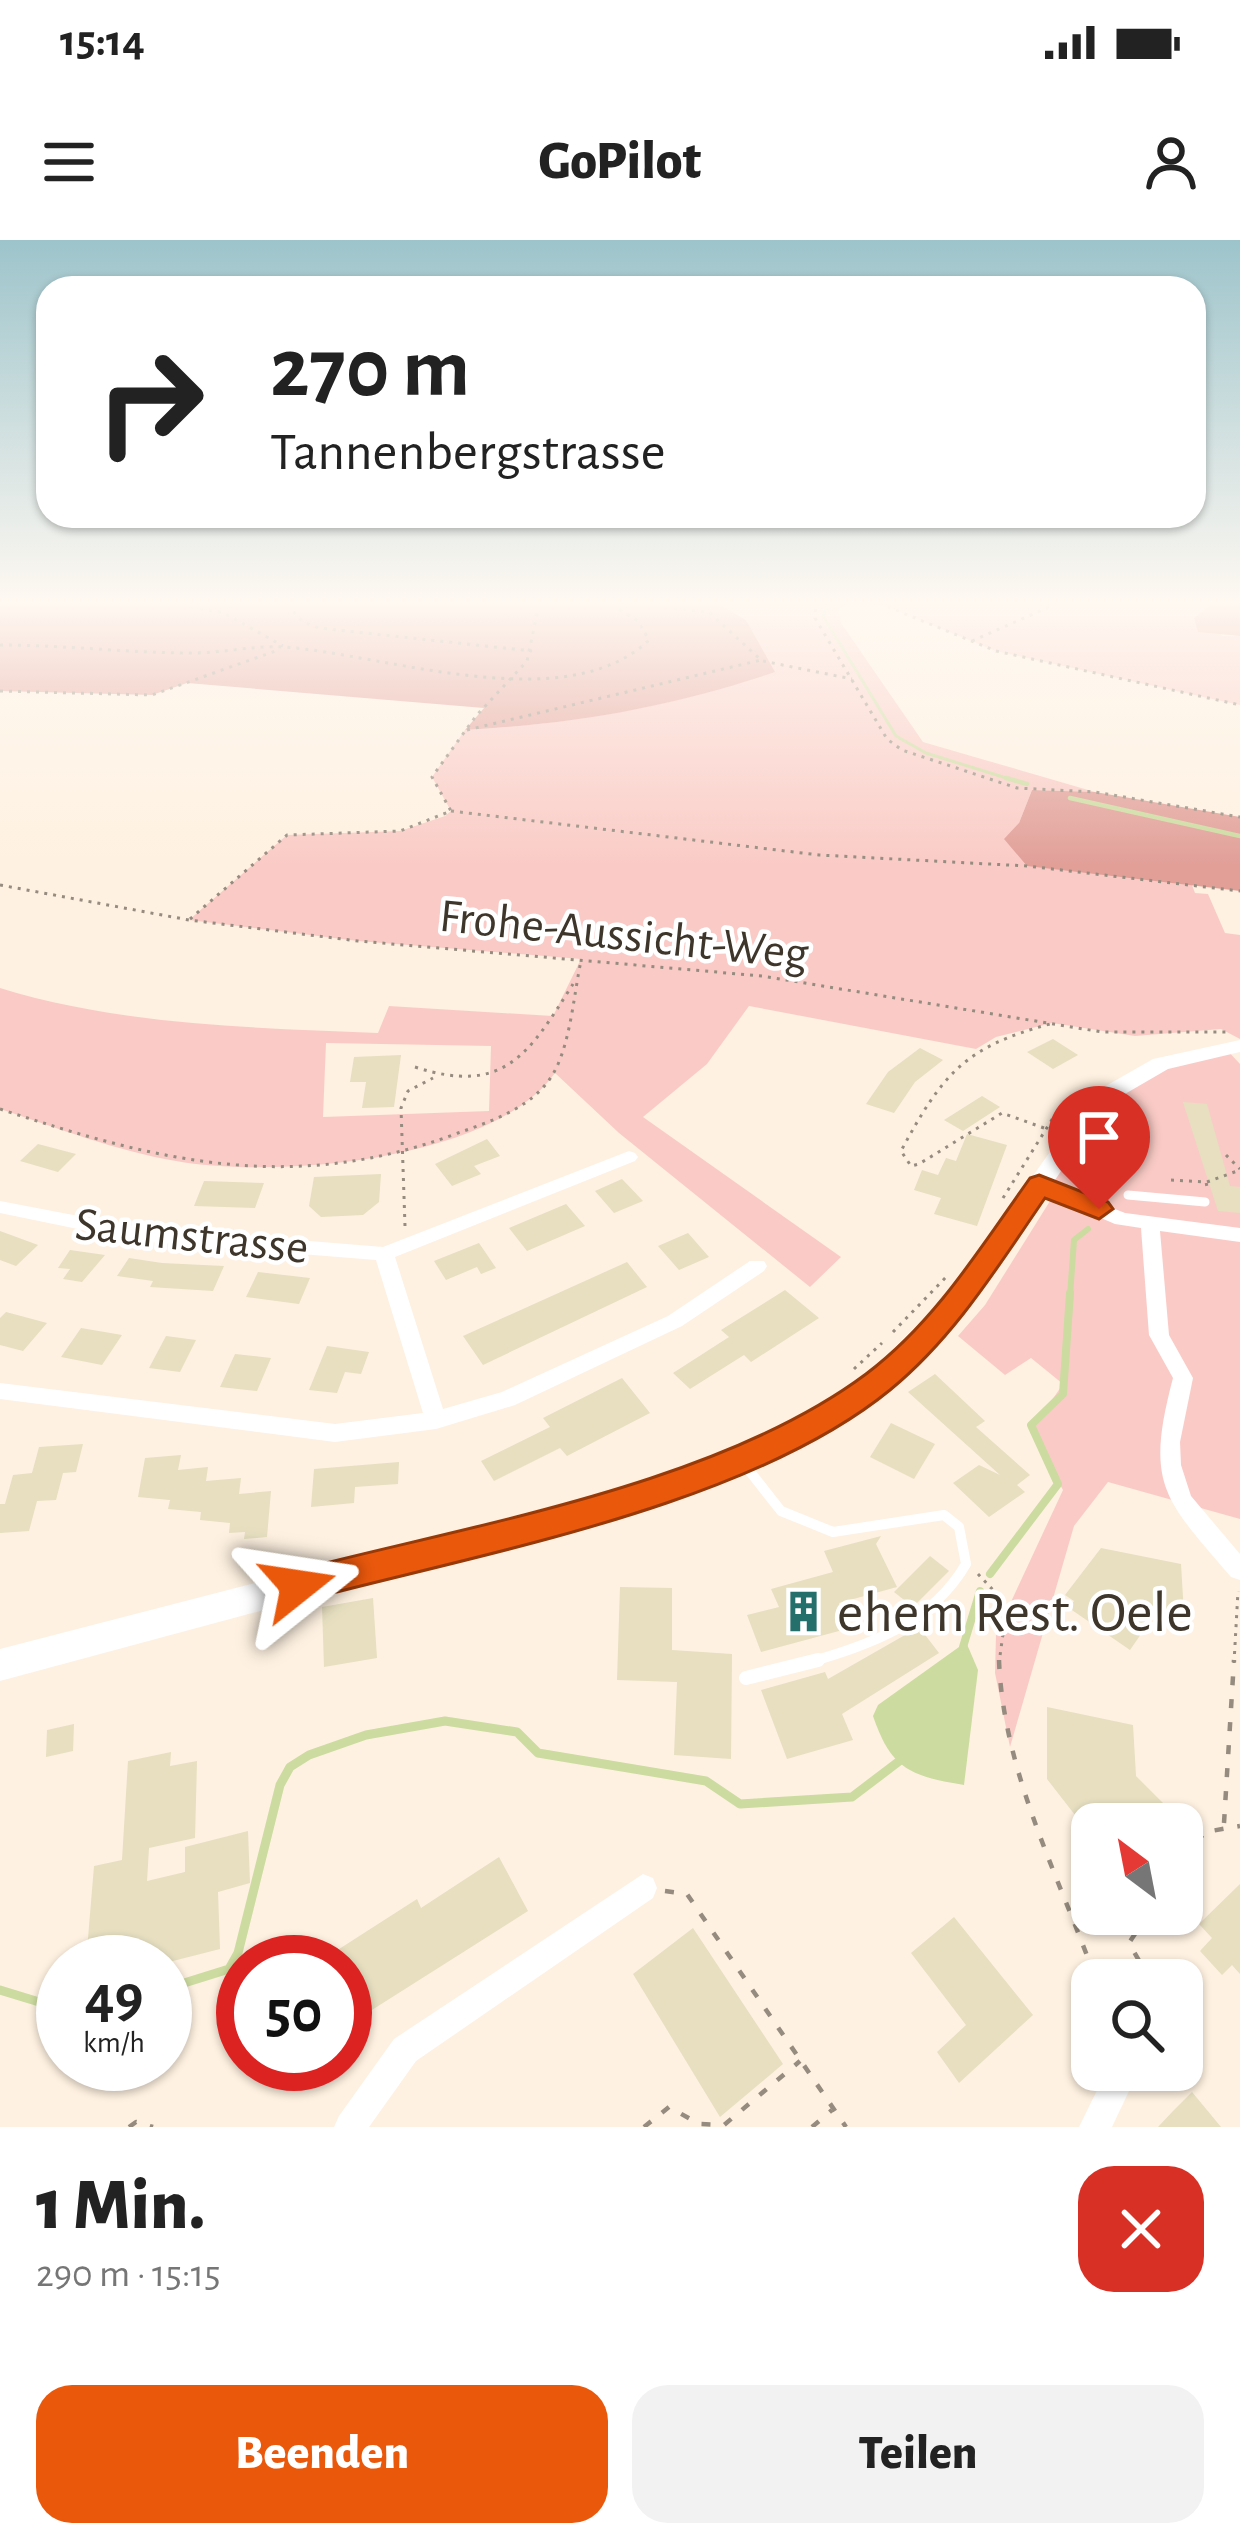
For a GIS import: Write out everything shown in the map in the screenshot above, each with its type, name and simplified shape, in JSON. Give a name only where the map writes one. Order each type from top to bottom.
[{"type":"main road","points":[[0,1665],[654,1492],[741,1460],[817,1422],[877,1383],[918,1346],[963,1294],[1098,1100],[1161,1064],[1238,1038]]},
{"type":"street","name":"Saumstrasse","points":[[0,1208],[136,1234],[384,1254],[629,1157]]},
{"type":"street","points":[[1039,1185],[1122,1219],[1240,1235]]},
{"type":"street","points":[[1150,1223],[1159,1335],[1183,1378],[1168,1434],[1166,1469],[1184,1505],[1239,1570]]},
{"type":"street","points":[[384,1254],[436,1420]]},
{"type":"street","points":[[0,1391],[335,1433],[436,1420],[508,1399],[675,1322],[757,1266]]},
{"type":"street","points":[[350,2127],[406,2050],[643,1888]]},
{"type":"street","points":[[1095,2127],[1113,2091]]},
{"type":"lane","points":[[1128,1195],[1205,1202]]},
{"type":"lane","points":[[741,1460],[781,1511],[833,1532],[944,1515],[959,1527],[966,1564],[927,1616],[824,1659],[746,1678]]},
{"type":"path","points":[[0,691],[152,694],[169,688]]},
{"type":"path","points":[[451,812],[432,777],[502,688]]},
{"type":"path","points":[[465,730],[642,688]]},
{"type":"path","points":[[857,688],[887,739],[902,750],[1017,788],[1095,792],[1240,817]]},
{"type":"path","points":[[1159,688],[1240,705]]},
{"type":"path","points":[[189,920],[287,835],[400,831],[451,812],[820,855],[1027,866],[1240,891]]},
{"type":"path","name":"Frohe-Aussicht-Weg","points":[[0,885],[189,920],[358,941],[762,976],[1135,1036],[1222,1029],[1238,1038]]},
{"type":"path","points":[[0,1109],[180,1162],[266,1165],[401,1156],[499,1118],[547,1086],[555,1072],[581,959]]},
{"type":"path","points":[[415,1067],[436,1076],[471,1079],[502,1073],[533,1048],[574,982]]},
{"type":"path","points":[[1046,1129],[1002,1113],[965,1132],[922,1166],[911,1166],[901,1151],[945,1071],[996,1037],[1052,1023]]},
{"type":"path","points":[[1178,1043],[1238,1038]]},
{"type":"path","points":[[406,1246],[401,1108],[408,1091],[436,1076]]},
{"type":"path","points":[[1000,1202],[1046,1129],[1078,1093]]},
{"type":"path","points":[[1205,1182],[1240,1170],[1226,1155]]},
{"type":"path","points":[[842,1380],[953,1270]]},
{"type":"path","points":[[966,1564],[1006,1605],[996,1634],[994,1673],[1010,1747],[1088,1959]]},
{"type":"path","points":[[1224,1823],[1239,1570]]},
{"type":"path","points":[[1203,1834],[1224,1823],[1240,1826]]},
{"type":"path","points":[[643,1888],[687,1894],[846,2127]]},
{"type":"path","points":[[644,2127],[669,2107],[699,2123],[724,2125],[800,2060]]},
{"type":"path","points":[[812,2127],[834,2109]]},
{"type":"path","points":[[129,2127],[136,2122],[153,2127]]},
{"type":"shaded area","points":[[0,688],[172,688],[152,695]]},
{"type":"shaded area","points":[[247,688],[721,688],[622,712],[465,730],[484,708]]},
{"type":"shaded area","points":[[720,688],[886,688],[923,742],[1095,792],[1032,790],[1019,823],[1027,865],[1192,885],[1195,893],[1208,894],[1225,933],[1240,935],[1240,1039],[1221,1029],[1135,1036],[1052,1023],[996,1037],[976,1049],[749,1006],[707,1064],[643,1117],[841,1257],[810,1287],[619,1133],[555,1073],[525,1103],[484,1126],[380,1157],[324,1164],[218,1166],[176,1161],[109,1145],[0,1109],[0,988],[139,1017],[283,1029],[378,1033],[389,1006],[553,1016],[581,959],[358,941],[189,920],[287,835],[400,831],[445,816],[451,811],[432,777],[465,730],[621,712]],"holes":[[[326,1043],[491,1046],[489,1111],[323,1117]]]},
{"type":"shaded area","points":[[1163,688],[1240,688],[1240,705]]},
{"type":"shaded area","points":[[1032,790],[1095,792],[1240,817],[1240,891],[1027,866],[1004,839],[1019,823]]},
{"type":"shaded area","points":[[1226,1049],[1240,1064],[1240,1519],[1108,1482],[1074,1526],[1010,1747],[995,1673],[996,1634],[1063,1490],[1030,1432],[1063,1384],[1031,1358],[1005,1375],[958,1336],[985,1305],[1055,1193],[1039,1185],[1077,1129],[1129,1079]]},
{"type":"shaded area","points":[[966,1642],[978,1670],[964,1785],[905,1767],[887,1748],[873,1716],[878,1705]]},
{"type":"building","points":[[1053,1039],[1078,1055],[1053,1069],[1027,1052]]},
{"type":"building","points":[[920,1048],[943,1060],[915,1082],[894,1113],[866,1104],[888,1072]]},
{"type":"building","points":[[401,1055],[394,1107],[362,1108],[366,1082],[350,1082],[354,1057]]},
{"type":"building","points":[[982,1096],[1000,1107],[963,1131],[944,1120]]},
{"type":"building","points":[[1183,1102],[1207,1104],[1230,1186],[1240,1187],[1240,1213],[1218,1211]]},
{"type":"building","points":[[967,1134],[1007,1145],[977,1226],[934,1214],[941,1198],[914,1190],[922,1170],[938,1175],[946,1158],[956,1161]]},
{"type":"building","points":[[487,1139],[500,1156],[474,1166],[481,1174],[452,1186],[435,1164]]},
{"type":"building","points":[[38,1144],[76,1154],[58,1172],[20,1161]]},
{"type":"building","points":[[381,1174],[379,1202],[363,1215],[321,1217],[309,1206],[314,1177]]},
{"type":"building","points":[[622,1179],[643,1201],[614,1213],[595,1191]]},
{"type":"building","points":[[204,1181],[264,1183],[255,1208],[194,1206]]},
{"type":"building","points":[[566,1204],[585,1226],[527,1251],[509,1228]]},
{"type":"building","points":[[0,1231],[38,1245],[16,1266],[0,1260]]},
{"type":"building","points":[[688,1233],[709,1257],[679,1270],[658,1246]]},
{"type":"building","points":[[479,1243],[496,1268],[481,1274],[477,1267],[446,1280],[434,1261]]},
{"type":"building","points":[[70,1250],[105,1255],[82,1282],[63,1279],[70,1269],[58,1268]]},
{"type":"building","points":[[129,1258],[224,1266],[213,1291],[150,1287],[153,1281],[117,1276]]},
{"type":"building","points":[[627,1262],[647,1287],[483,1365],[463,1336]]},
{"type":"building","points":[[258,1272],[310,1278],[299,1304],[246,1297]]},
{"type":"building","points":[[785,1290],[819,1318],[751,1362],[744,1355],[690,1389],[673,1373],[729,1337],[721,1330]]},
{"type":"building","points":[[6,1312],[47,1323],[23,1351],[0,1345],[0,1318]]},
{"type":"building","points":[[81,1328],[122,1335],[102,1365],[61,1357]]},
{"type":"building","points":[[166,1336],[196,1340],[180,1372],[149,1368]]},
{"type":"building","points":[[327,1346],[369,1352],[361,1374],[345,1372],[337,1393],[309,1390]]},
{"type":"building","points":[[235,1354],[271,1358],[257,1391],[220,1387]]},
{"type":"building","points":[[935,1374],[985,1421],[976,1427],[1030,1475],[1017,1485],[1025,1492],[989,1517],[953,1483],[979,1465],[1000,1475],[908,1392]]},
{"type":"building","points":[[622,1378],[650,1413],[567,1456],[560,1448],[494,1481],[481,1461],[550,1427],[543,1418]]},
{"type":"building","points":[[891,1423],[935,1444],[914,1479],[870,1457]]},
{"type":"building","points":[[83,1444],[76,1472],[63,1473],[56,1500],[37,1501],[29,1531],[0,1533],[0,1504],[5,1504],[13,1475],[32,1473],[39,1447]]},
{"type":"building","points":[[181,1455],[178,1470],[208,1467],[206,1481],[241,1478],[239,1494],[271,1491],[267,1537],[244,1539],[245,1532],[229,1533],[230,1523],[200,1520],[201,1512],[168,1509],[170,1500],[138,1497],[145,1458]]},
{"type":"building","points":[[399,1462],[398,1484],[355,1487],[354,1503],[311,1507],[314,1469]]},
{"type":"building","name":"ehem Rest. Oele","points":[[881,1536],[876,1544],[897,1587],[839,1603],[850,1628],[761,1652],[747,1615],[779,1607],[771,1589],[833,1572],[824,1551]]},
{"type":"building","points":[[1101,1548],[1181,1564],[1184,1614],[1174,1612],[1175,1623],[1152,1618],[1130,1650],[1069,1608],[1074,1601],[1065,1595]]},
{"type":"building","points":[[930,1556],[949,1571],[913,1607],[894,1592]]},
{"type":"building","points":[[620,1587],[672,1588],[672,1650],[732,1654],[731,1759],[674,1755],[677,1682],[617,1680]]},
{"type":"building","points":[[373,1598],[377,1658],[324,1667],[322,1607]]},
{"type":"building","points":[[919,1627],[939,1653],[842,1714],[853,1740],[787,1759],[761,1690],[825,1672],[828,1679]]},
{"type":"building","points":[[1047,1707],[1133,1725],[1136,1776],[1163,1803],[1071,1803],[1071,1810],[1047,1779]]},
{"type":"building","points":[[74,1724],[73,1751],[46,1757],[47,1730]]},
{"type":"building","points":[[171,1752],[170,1766],[197,1761],[195,1838],[149,1848],[147,1881],[185,1872],[185,1847],[248,1831],[250,1883],[218,1892],[216,1950],[192,1956],[192,1935],[88,1935],[94,1866],[122,1860],[128,1761]]},
{"type":"building","points":[[499,1857],[528,1911],[372,2010],[372,1935],[361,1935],[417,1899],[421,1908]]},
{"type":"building","points":[[1240,1884],[1240,1974],[1232,1965],[1222,1975],[1200,1951],[1212,1938],[1203,1928],[1203,1920]]},
{"type":"building","points":[[954,1917],[1033,2015],[959,2083],[937,2052],[966,2025],[911,1953]]},
{"type":"building","points":[[693,1928],[783,2064],[720,2117],[633,1974]]},
{"type":"building","points":[[1192,2092],[1221,2127],[1158,2127],[1174,2110]]},
{"type":"waterway","points":[[867,688],[896,736],[926,753],[1010,779]]},
{"type":"waterway","points":[[1006,778],[1010,779]]},
{"type":"waterway","points":[[1010,779],[1027,784]]},
{"type":"waterway","points":[[1010,779],[1016,781]]},
{"type":"waterway","points":[[1070,798],[1240,836]]},
{"type":"waterway","points":[[1070,1296],[1074,1240],[1088,1229]]},
{"type":"waterway","points":[[990,1574],[1058,1484],[1031,1425],[1063,1394],[1070,1293]]},
{"type":"waterway","points":[[963,1647],[980,1591]]},
{"type":"waterway","points":[[192,1981],[229,1969],[238,1953],[280,1785],[290,1767],[309,1755],[366,1735],[445,1721],[517,1732],[538,1753],[706,1781],[740,1804],[852,1797],[902,1759]]},
{"type":"waterway","points":[[0,1990],[36,2001]]},
{"type":"place","name":"ehem Rest. Oele","points":[[803,1611]]},
{"type":"route","points":[[298,1586],[654,1492],[741,1460],[817,1422],[877,1383],[918,1346],[963,1294],[1039,1185],[1099,1209]]}]
